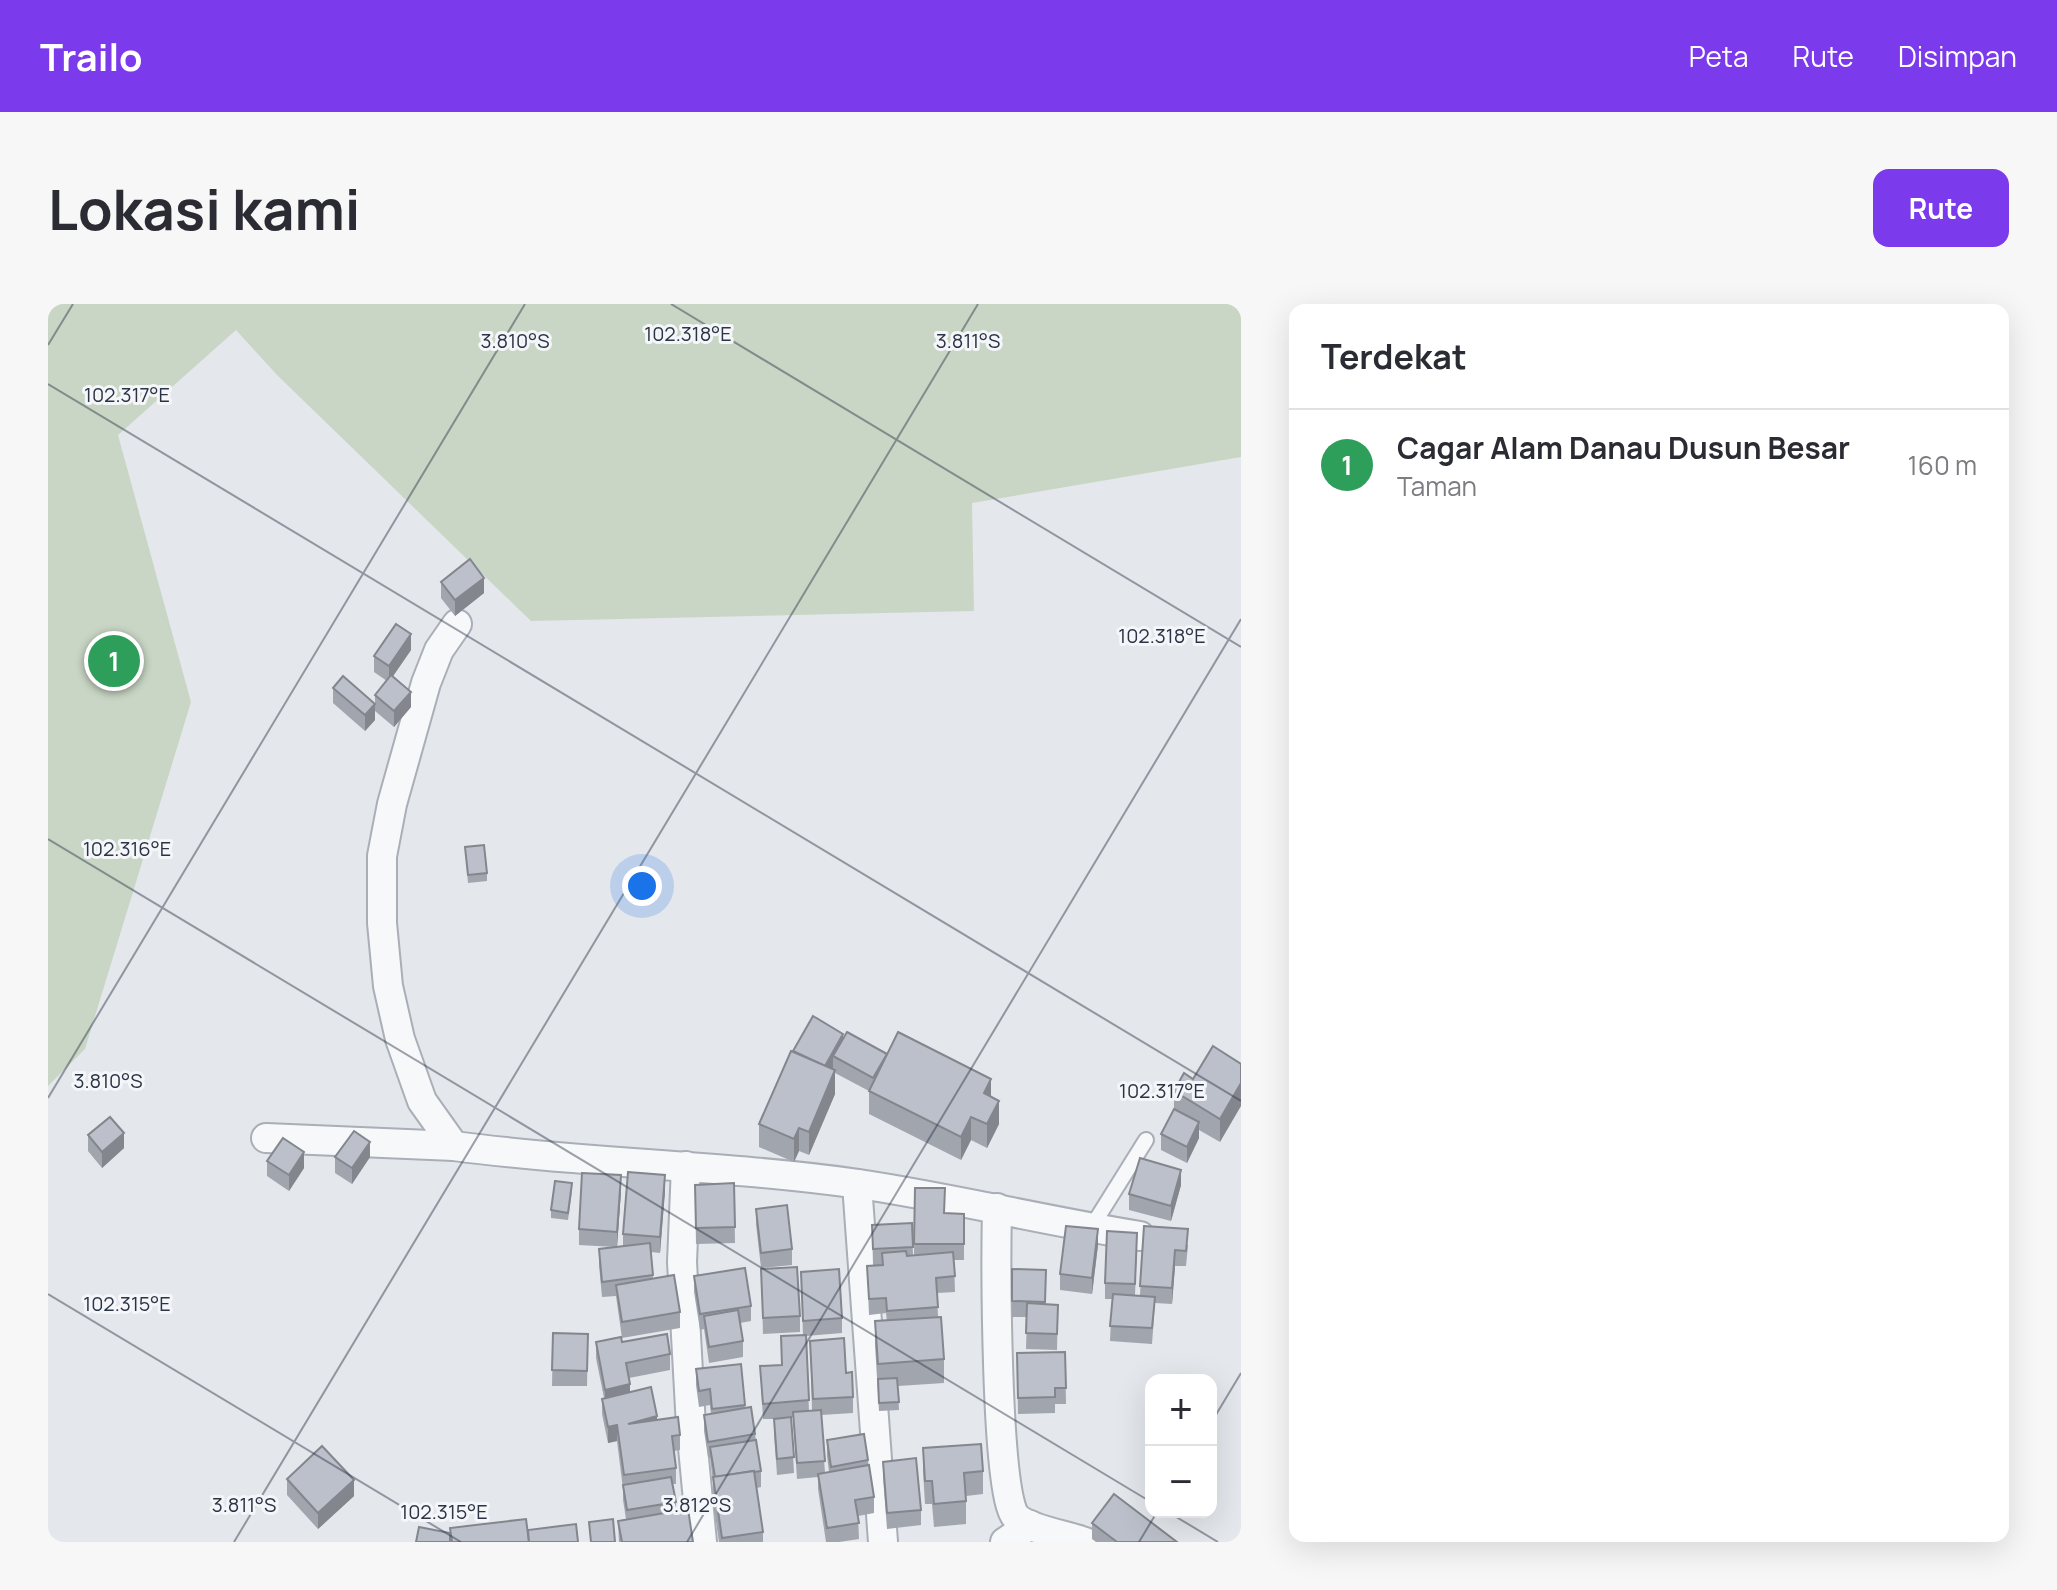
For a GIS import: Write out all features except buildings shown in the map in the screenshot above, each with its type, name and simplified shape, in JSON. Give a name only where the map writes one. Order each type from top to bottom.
[{"type":"street","points":[[454,1146],[422,1101],[400,1039],[388,986],[382,923],[382,856],[392,804],[426,683],[439,650],[457,624]]},
{"type":"street","points":[[266,1138],[454,1146],[520,1155],[686,1166],[857,1184],[1140,1236]]},
{"type":"street","points":[[686,1166],[678,1335],[702,1542]]},
{"type":"street","points":[[857,1184],[883,1542]]},
{"type":"street","points":[[997,1208],[996,1296],[1001,1430],[1009,1503],[1016,1517],[1030,1525],[1085,1542]]},
{"type":"street","points":[[1005,1542],[1030,1525]]},
{"type":"lane","points":[[1091,1228],[1146,1140]]},
{"type":"green space","points":[[48,304],[1241,304],[1241,457],[972,503],[974,611],[531,621],[277,375],[236,330],[118,435],[191,702],[85,1049],[48,1086]]},
{"type":"place","name":"Cagar Alam Danau Dusun Besar","points":[[114,661]]}]
